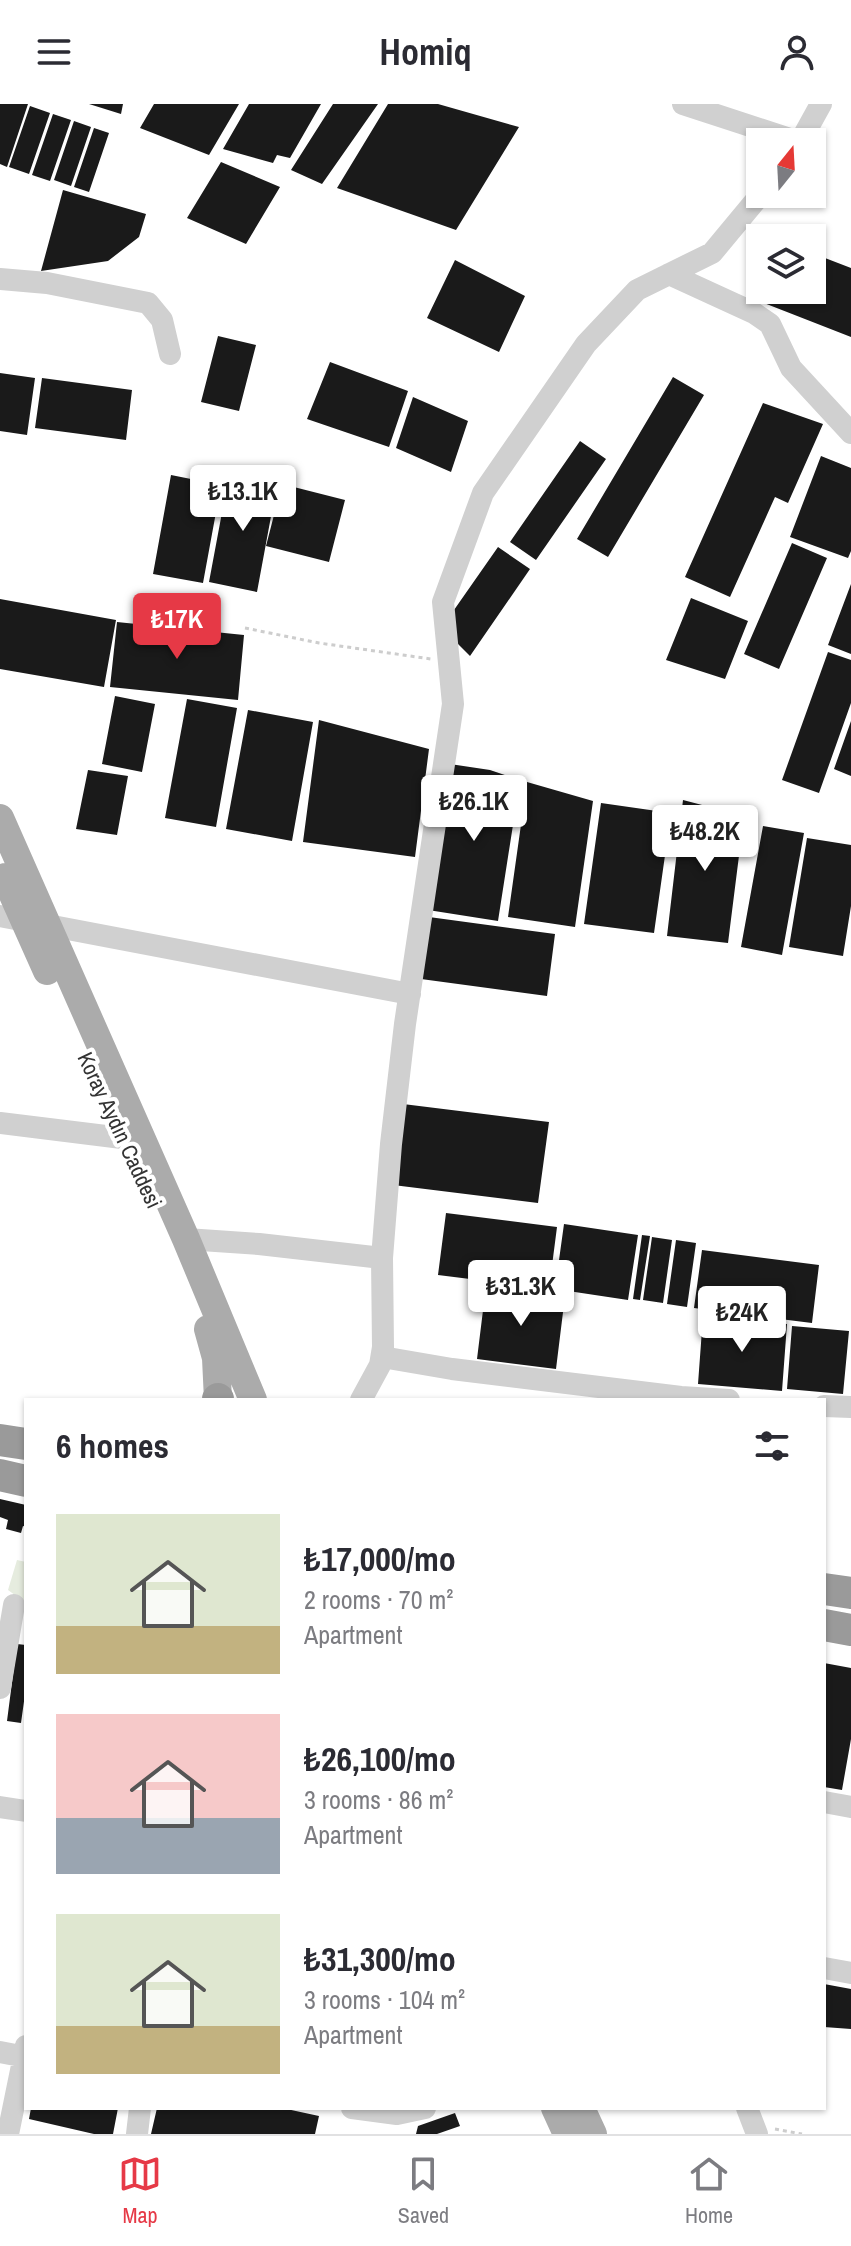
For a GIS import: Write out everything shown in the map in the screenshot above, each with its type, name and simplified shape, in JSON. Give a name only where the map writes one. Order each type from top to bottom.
[{"type":"highway","points":[[0,1440],[24,1444]]},
{"type":"highway","points":[[0,1475],[24,1481]]},
{"type":"highway","points":[[826,1589],[851,1593]]},
{"type":"highway","points":[[826,1625],[851,1630]]},
{"type":"main road","points":[[0,818],[24,920],[186,1239],[252,1398]]},
{"type":"main road","name":"Koray Aydın Caddesi","points":[[0,866],[122,1138],[187,1272],[216,1358],[218,1398]]},
{"type":"main road","points":[[556,2110],[567,2134]]},
{"type":"main road","points":[[582,2110],[593,2134]]},
{"type":"street","points":[[683,104],[757,128]]},
{"type":"street","points":[[808,128],[821,104]]},
{"type":"street","points":[[362,1398],[382,1357],[382,1258],[391,1144],[453,704],[443,602],[483,493],[586,344],[637,290],[712,253],[749,208]]},
{"type":"street","points":[[669,274],[754,313],[770,324],[791,368],[851,433]]},
{"type":"street","points":[[0,279],[47,283],[148,303],[162,320],[170,354]]},
{"type":"street","points":[[24,920],[410,994]]},
{"type":"street","points":[[0,1123],[122,1138]]},
{"type":"street","points":[[186,1239],[211,1239],[382,1258]]},
{"type":"street","points":[[382,1357],[452,1369],[697,1398]]},
{"type":"street","points":[[826,1406],[851,1407]]},
{"type":"street","points":[[0,1688],[13,1604]]},
{"type":"street","points":[[826,1802],[851,1807]]},
{"type":"street","points":[[0,1807],[24,1811]]},
{"type":"street","points":[[826,1968],[851,1973]]},
{"type":"street","points":[[0,2052],[24,2053]]},
{"type":"street","points":[[8,2134],[24,2058]]},
{"type":"street","points":[[137,2134],[140,2110]]},
{"type":"street","points":[[361,2110],[399,2119],[420,2110]]},
{"type":"path","points":[[245,628],[319,643],[449,661]]},
{"type":"path","points":[[753,2123],[802,2134]]},
{"type":"shaded area","points":[[17,1560],[24,1562],[24,1602],[8,1590]]},
{"type":"building","points":[[0,104],[28,104],[7,167],[0,164]]},
{"type":"building","points":[[89,104],[123,104],[121,114]]},
{"type":"building","points":[[154,104],[239,104],[209,155],[140,128]]},
{"type":"building","points":[[249,104],[321,104],[290,158],[277,155],[273,163],[223,149]]},
{"type":"building","points":[[333,104],[378,104],[322,184],[291,170]]},
{"type":"building","points":[[388,104],[438,104],[519,127],[456,230],[337,188]]},
{"type":"building","points":[[30,106],[50,113],[29,174],[9,167]]},
{"type":"building","points":[[53,114],[71,120],[50,181],[32,175]]},
{"type":"building","points":[[74,121],[91,127],[71,186],[54,180]]},
{"type":"building","points":[[94,128],[109,133],[89,192],[74,187]]},
{"type":"building","points":[[221,162],[280,187],[246,244],[187,218]]},
{"type":"building","points":[[63,190],[146,214],[139,237],[108,261],[41,271]]},
{"type":"building","points":[[826,258],[851,268],[851,337],[767,304],[826,304]]},
{"type":"building","points":[[455,260],[525,296],[499,352],[427,318]]},
{"type":"building","points":[[218,336],[256,345],[239,411],[201,402]]},
{"type":"building","points":[[330,362],[408,391],[389,447],[307,419]]},
{"type":"building","points":[[0,373],[35,378],[27,435],[0,431]]},
{"type":"building","points":[[673,377],[704,395],[608,557],[577,539]]},
{"type":"building","points":[[42,378],[132,390],[126,440],[35,428]]},
{"type":"building","points":[[413,397],[468,421],[451,472],[396,448]]},
{"type":"building","points":[[763,403],[823,424],[788,503],[775,497],[730,597],[685,577]]},
{"type":"building","points":[[580,441],[606,459],[536,560],[510,542]]},
{"type":"building","points":[[821,456],[851,468],[851,551],[848,558],[790,537]]},
{"type":"building","points":[[171,475],[221,485],[203,583],[153,574]]},
{"type":"building","points":[[229,475],[277,484],[257,592],[209,582]]},
{"type":"building","points":[[282,484],[345,500],[329,562],[266,546]]},
{"type":"building","points":[[792,543],[827,558],[779,669],[744,654]]},
{"type":"building","points":[[498,547],[530,569],[470,656],[452,638],[447,620]]},
{"type":"building","points":[[851,584],[851,654],[828,645]]},
{"type":"building","points":[[691,598],[748,621],[725,679],[666,660]]},
{"type":"building","points":[[0,599],[116,620],[104,687],[0,669]]},
{"type":"building","points":[[117,622],[244,635],[238,700],[110,687]]},
{"type":"building","points":[[828,652],[851,660],[851,703],[819,793],[782,780]]},
{"type":"building","points":[[115,696],[155,704],[142,772],[102,764]]},
{"type":"building","points":[[187,699],[237,708],[216,827],[165,818]]},
{"type":"building","points":[[248,710],[313,722],[292,841],[226,829]]},
{"type":"building","points":[[319,720],[429,749],[415,857],[303,842]]},
{"type":"building","points":[[851,721],[851,776],[834,769]]},
{"type":"building","points":[[450,764],[490,770],[520,780],[498,921],[428,910]]},
{"type":"building","points":[[88,770],[128,776],[117,835],[76,829]]},
{"type":"building","points":[[527,782],[593,801],[575,927],[508,917]]},
{"type":"building","points":[[683,800],[744,816],[728,943],[667,936]]},
{"type":"building","points":[[601,803],[671,813],[654,933],[584,924]]},
{"type":"building","points":[[763,826],[804,833],[782,955],[741,947]]},
{"type":"building","points":[[807,838],[851,845],[851,906],[843,956],[789,947]]},
{"type":"building","points":[[429,917],[555,934],[547,996],[421,979]]},
{"type":"building","points":[[403,1104],[549,1122],[538,1203],[393,1185]]},
{"type":"building","points":[[446,1213],[557,1227],[549,1289],[438,1275]]},
{"type":"building","points":[[564,1224],[638,1235],[628,1300],[555,1289]]},
{"type":"building","points":[[642,1235],[650,1236],[640,1300],[633,1299]]},
{"type":"building","points":[[652,1237],[672,1240],[663,1303],[643,1300]]},
{"type":"building","points":[[676,1240],[696,1243],[687,1307],[667,1304]]},
{"type":"building","points":[[702,1250],[819,1265],[812,1323],[694,1308]]},
{"type":"building","points":[[486,1286],[565,1296],[556,1369],[477,1359]]},
{"type":"building","points":[[703,1316],[787,1324],[782,1391],[698,1384]]},
{"type":"building","points":[[792,1326],[849,1331],[843,1394],[787,1389]]},
{"type":"building","points":[[0,1499],[24,1505],[21,1533],[6,1529],[8,1520],[0,1517]]},
{"type":"building","points":[[17,1644],[24,1645],[21,1723],[7,1721]]},
{"type":"building","points":[[826,1663],[851,1668],[851,1739],[842,1790],[826,1787]]},
{"type":"building","points":[[826,1984],[851,1989],[851,2029],[826,2027]]},
{"type":"building","points":[[31,2110],[118,2110],[113,2134],[94,2134],[29,2119]]},
{"type":"building","points":[[157,2110],[291,2110],[319,2116],[315,2134],[151,2134]]},
{"type":"building","points":[[455,2113],[460,2126],[437,2134],[416,2134],[418,2126]]}]
